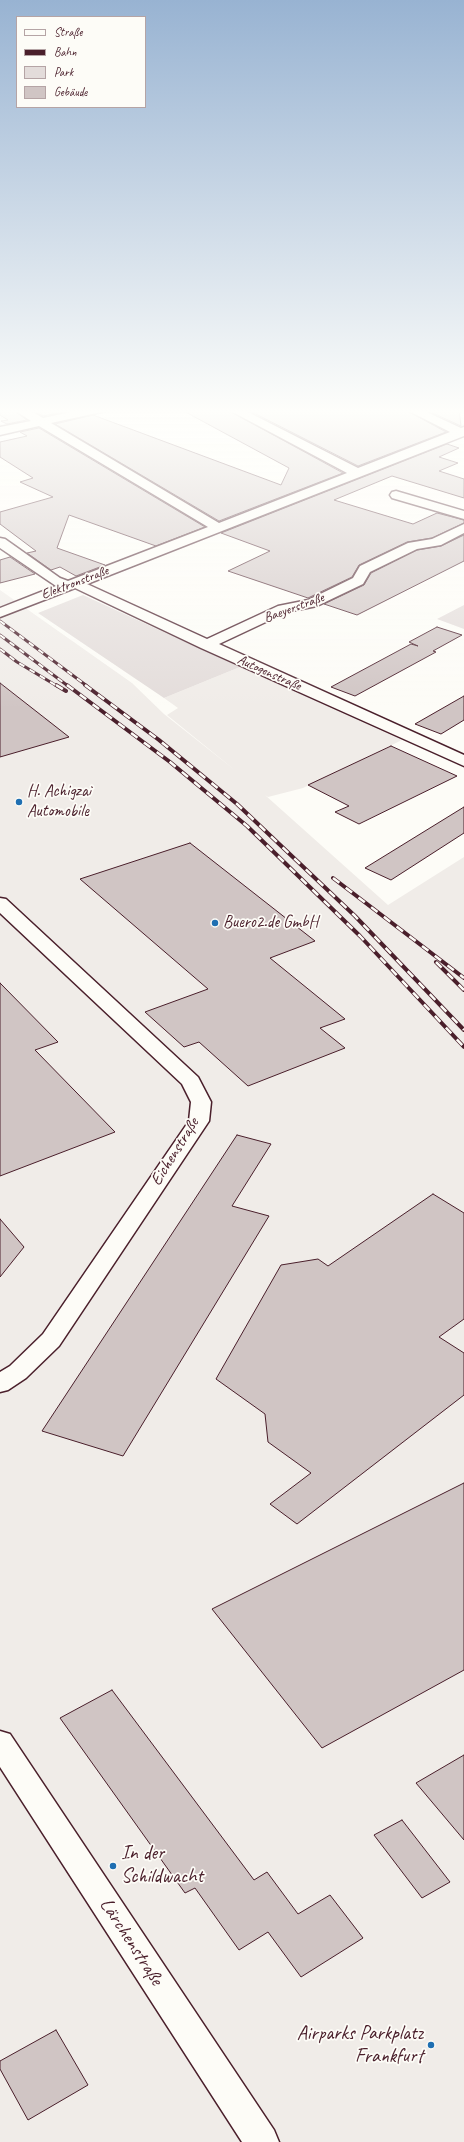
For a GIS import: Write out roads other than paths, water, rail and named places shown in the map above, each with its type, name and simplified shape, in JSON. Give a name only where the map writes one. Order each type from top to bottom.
[{"type":"street","points":[[186,509],[217,528]]},
{"type":"street","name":"Elektronstraße","points":[[0,613],[265,509]]},
{"type":"street","points":[[444,509],[464,515]]},
{"type":"street","name":"Baeyerstraße","points":[[206,645],[283,609],[312,603],[358,581],[365,569],[379,562],[413,546],[436,542],[464,528]]},
{"type":"street","name":"Autogenstraße","points":[[0,542],[55,581],[71,585],[464,761]]},
{"type":"street","name":"Eichenstraße","points":[[0,903],[191,1081],[201,1102],[199,1120],[51,1340],[18,1372],[0,1384]]},
{"type":"street","name":"Lärchenstraße","points":[[0,1743],[262,2142]]},
{"type":"railway","points":[[0,621],[87,686]]},
{"type":"railway","points":[[0,635],[68,686]]},
{"type":"railway","points":[[0,649],[17,662],[57,686]]},
{"type":"railway","points":[[56,685],[66,691]]},
{"type":"railway","points":[[67,685],[170,762],[247,826],[360,936],[464,1047]]},
{"type":"railway","points":[[85,685],[159,740],[237,804],[355,916],[464,1030]]},
{"type":"railway","points":[[333,878],[464,978]]},
{"type":"railway","points":[[436,962],[464,990]]},
{"type":"place","name":"H. Achigzai Automobile","points":[[19,802]]},
{"type":"place","name":"Buero2.de GmbH","points":[[215,923]]},
{"type":"place","name":"In der Schildwacht","points":[[113,1866]]},
{"type":"place","name":"Airparks Parkplatz Frankfurt","points":[[431,2045]]}]
